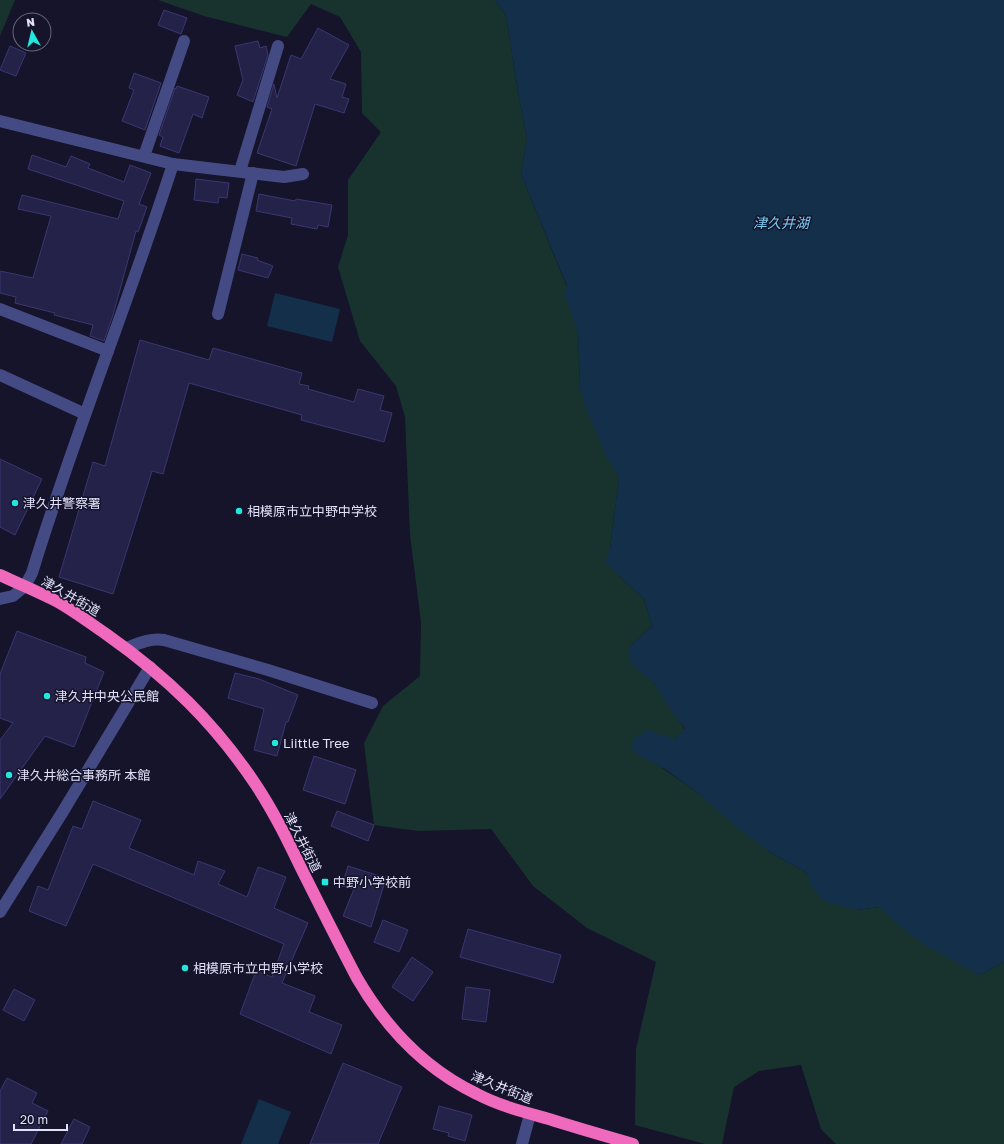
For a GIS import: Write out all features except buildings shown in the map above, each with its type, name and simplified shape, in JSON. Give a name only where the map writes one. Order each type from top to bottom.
[{"type":"highway","name":"津久井街道","points":[[0,575],[57,602],[89,622],[126,648],[170,683],[205,718],[257,786],[280,826],[369,999],[391,1028],[418,1055],[450,1079],[491,1101],[633,1144]]},
{"type":"street","points":[[144,156],[184,41]]},
{"type":"street","points":[[240,171],[278,46]]},
{"type":"street","points":[[0,121],[173,164],[284,177],[303,174]]},
{"type":"street","points":[[0,599],[13,596],[25,586],[32,573],[85,414],[159,208],[173,164]]},
{"type":"street","points":[[218,314],[253,173]]},
{"type":"street","points":[[0,309],[108,351]]},
{"type":"street","points":[[0,375],[85,414]]},
{"type":"street","points":[[126,648],[141,642],[164,640],[268,670],[372,703]]},
{"type":"street","points":[[0,912],[150,667]]},
{"type":"street","points":[[522,1144],[530,1114]]},
{"type":"green space","points":[[0,0],[15,0],[0,36]]},
{"type":"green space","points":[[158,0],[495,0],[506,16],[527,138],[521,174],[567,287],[578,332],[580,387],[619,478],[610,549],[620,577],[644,599],[652,626],[630,646],[685,730],[675,739],[637,750],[732,817],[770,852],[807,873],[856,910],[880,907],[979,975],[1004,962],[1004,1144],[836,1144],[821,1129],[801,1065],[759,1071],[734,1087],[722,1144],[705,1144],[635,1125],[636,1049],[656,962],[587,928],[533,886],[491,829],[418,831],[374,825],[364,743],[383,706],[420,676],[421,622],[410,535],[405,417],[396,386],[360,341],[338,267],[348,235],[348,180],[381,132],[362,113],[361,52],[340,17],[311,4],[287,37],[204,16]]},
{"type":"water","name":"津久井湖","points":[[495,0],[1004,0],[1004,962],[979,975],[925,945],[901,927],[880,907],[856,910],[824,901],[811,886],[807,873],[770,852],[732,823],[699,794],[665,769],[636,754],[631,747],[634,739],[644,733],[645,729],[675,739],[685,729],[654,683],[629,662],[630,646],[652,626],[644,599],[605,561],[610,549],[619,478],[607,457],[585,406],[580,387],[578,332],[564,292],[567,286],[521,174],[527,138],[506,16]]},
{"type":"water","points":[[275,293],[340,309],[332,342],[267,326]]},
{"type":"water","points":[[259,1099],[291,1112],[278,1144],[241,1144]]},
{"type":"place","name":"津久井警察署","points":[[15,503]]},
{"type":"place","name":"相模原市立中野中学校","points":[[239,511]]},
{"type":"place","name":"津久井中央公民館","points":[[47,696]]},
{"type":"place","name":"Liittle Tree","points":[[275,743]]},
{"type":"place","name":"津久井総合事務所 本館","points":[[9,775]]},
{"type":"place","name":"中野小学校前","points":[[325,882]]},
{"type":"place","name":"相模原市立中野小学校","points":[[185,968]]}]
